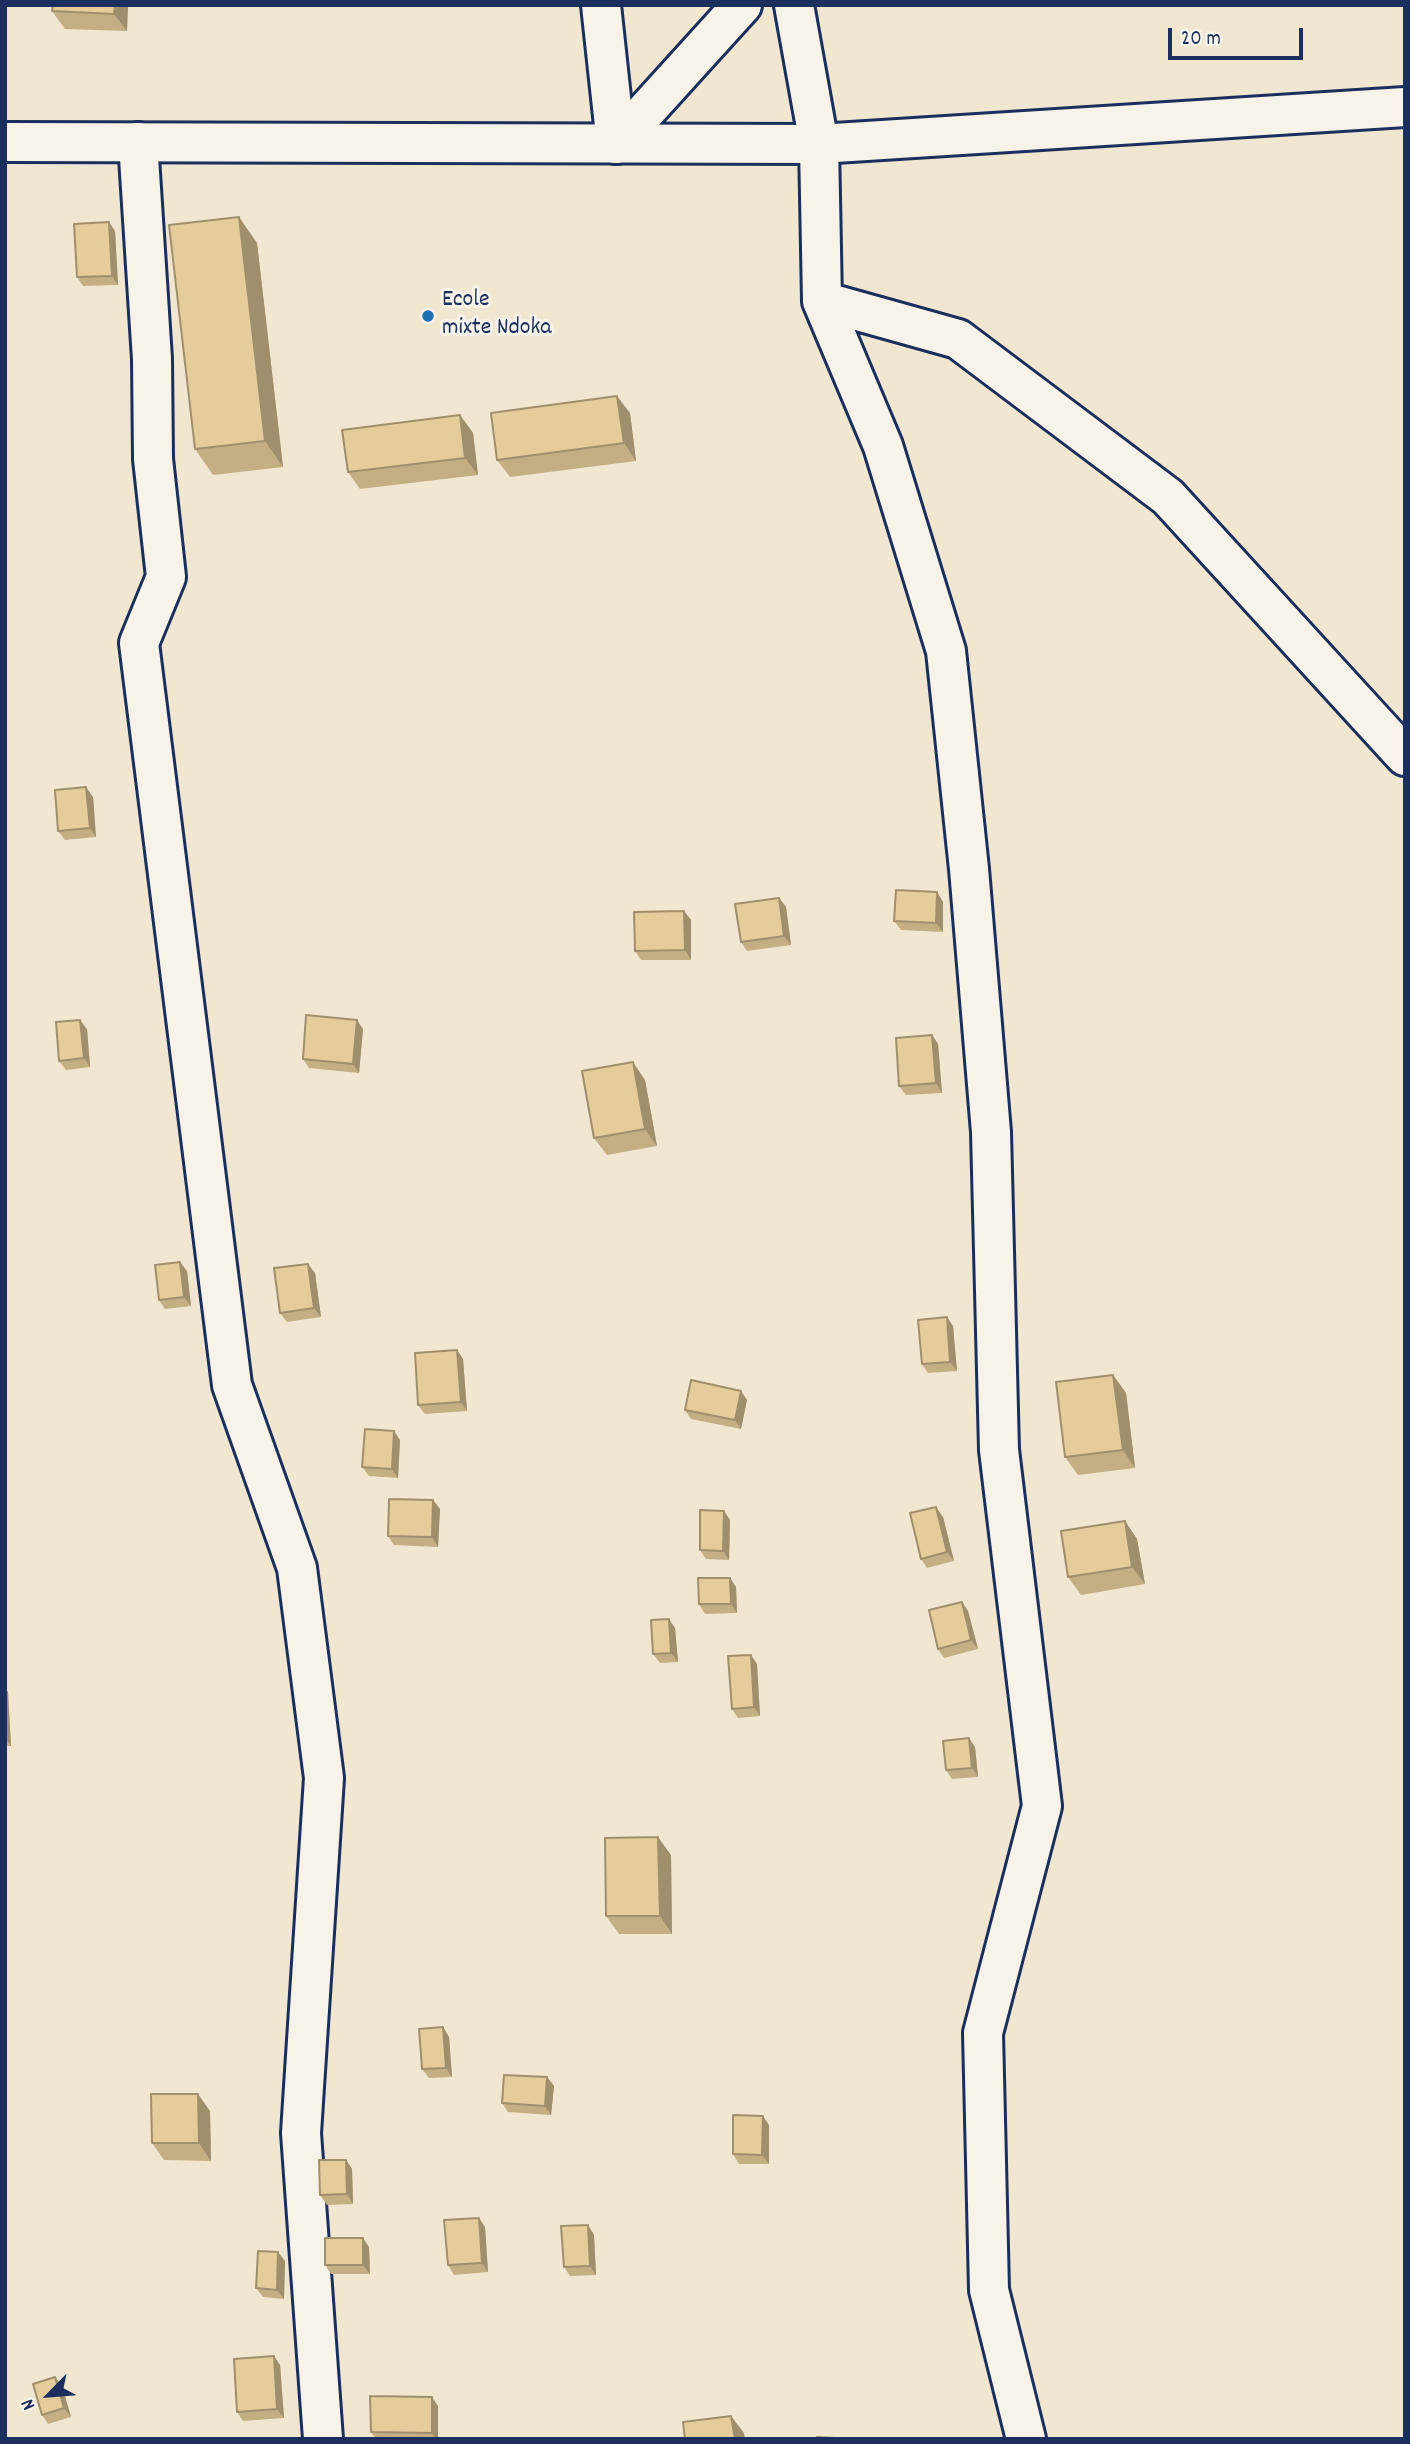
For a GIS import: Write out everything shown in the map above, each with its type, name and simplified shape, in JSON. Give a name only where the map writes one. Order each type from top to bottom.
[{"type":"street","points":[[601,5],[616,144]]},
{"type":"street","points":[[616,144],[742,5]]},
{"type":"street","points":[[794,5],[819,144],[822,301],[883,446],[946,651],[969,869],[991,1132],[999,1450],[1042,1806],[983,2033],[989,2290],[1026,2439]]},
{"type":"street","points":[[5,142],[819,144],[1405,107]]},
{"type":"street","points":[[138,142],[152,359],[153,459],[166,577],[139,643],[232,1385],[297,1568],[324,1778],[301,2133],[323,2439]]},
{"type":"street","points":[[822,301],[958,339],[1168,497],[1405,756]]},
{"type":"building","points":[[53,5],[115,5],[114,14],[52,11]]},
{"type":"building","points":[[239,217],[265,441],[195,449],[169,225]]},
{"type":"building","points":[[109,222],[112,276],[77,277],[74,224]]},
{"type":"building","points":[[617,396],[624,443],[497,460],[491,413]]},
{"type":"building","points":[[460,415],[465,458],[348,472],[342,430]]},
{"type":"building","points":[[86,787],[90,828],[58,831],[55,790]]},
{"type":"building","points":[[896,890],[937,892],[936,923],[894,921]]},
{"type":"building","points":[[779,898],[784,936],[741,942],[735,904]]},
{"type":"building","points":[[684,911],[685,950],[635,951],[634,912]]},
{"type":"building","points":[[306,1015],[357,1020],[353,1064],[303,1059]]},
{"type":"building","points":[[80,1020],[84,1058],[59,1061],[56,1022]]},
{"type":"building","points":[[932,1035],[936,1083],[899,1086],[896,1038]]},
{"type":"building","points":[[633,1062],[645,1129],[594,1138],[582,1071]]},
{"type":"building","points":[[180,1262],[184,1297],[159,1300],[155,1265]]},
{"type":"building","points":[[308,1264],[314,1308],[280,1313],[274,1268]]},
{"type":"building","points":[[947,1317],[950,1362],[922,1364],[918,1320]]},
{"type":"building","points":[[457,1350],[461,1402],[418,1405],[415,1353]]},
{"type":"building","points":[[1113,1375],[1123,1450],[1065,1457],[1056,1382]]},
{"type":"building","points":[[691,1380],[741,1391],[735,1420],[685,1410]]},
{"type":"building","points":[[365,1429],[394,1431],[392,1469],[362,1467]]},
{"type":"building","points":[[389,1499],[433,1500],[432,1537],[388,1536]]},
{"type":"building","points":[[936,1507],[947,1552],[921,1559],[910,1513]]},
{"type":"building","points":[[700,1510],[724,1511],[723,1551],[700,1550]]},
{"type":"building","points":[[1125,1521],[1132,1567],[1068,1577],[1061,1531]]},
{"type":"building","points":[[698,1578],[730,1578],[731,1604],[699,1604]]},
{"type":"building","points":[[962,1602],[971,1640],[938,1649],[929,1610]]},
{"type":"building","points":[[669,1619],[671,1653],[653,1654],[651,1620]]},
{"type":"building","points":[[751,1655],[754,1707],[732,1709],[728,1656]]},
{"type":"building","points":[[969,1738],[972,1768],[946,1770],[943,1741]]},
{"type":"building","points":[[658,1837],[660,1916],[606,1916],[605,1838]]},
{"type":"building","points":[[443,2027],[446,2068],[422,2069],[419,2029]]},
{"type":"building","points":[[504,2075],[547,2077],[545,2106],[502,2103]]},
{"type":"building","points":[[151,2094],[198,2094],[199,2143],[152,2143]]},
{"type":"building","points":[[733,2115],[763,2116],[762,2155],[733,2154]]},
{"type":"building","points":[[319,2160],[346,2160],[347,2194],[320,2195]]},
{"type":"building","points":[[479,2218],[482,2263],[448,2265],[444,2220]]},
{"type":"building","points":[[588,2225],[590,2266],[564,2267],[561,2226]]},
{"type":"building","points":[[325,2238],[363,2238],[363,2265],[325,2265]]},
{"type":"building","points":[[258,2251],[278,2252],[277,2290],[256,2288]]},
{"type":"building","points":[[274,2356],[277,2409],[237,2412],[234,2359]]},
{"type":"building","points":[[55,2377],[64,2408],[42,2415],[33,2384]]},
{"type":"building","points":[[370,2396],[432,2397],[432,2433],[371,2432]]},
{"type":"building","points":[[731,2416],[735,2439],[685,2439],[683,2422]]},
{"type":"building","points":[[817,2437],[854,2439],[817,2439]]},
{"type":"place","name":"Ecole mixte Ndoka","points":[[428,316]]}]
